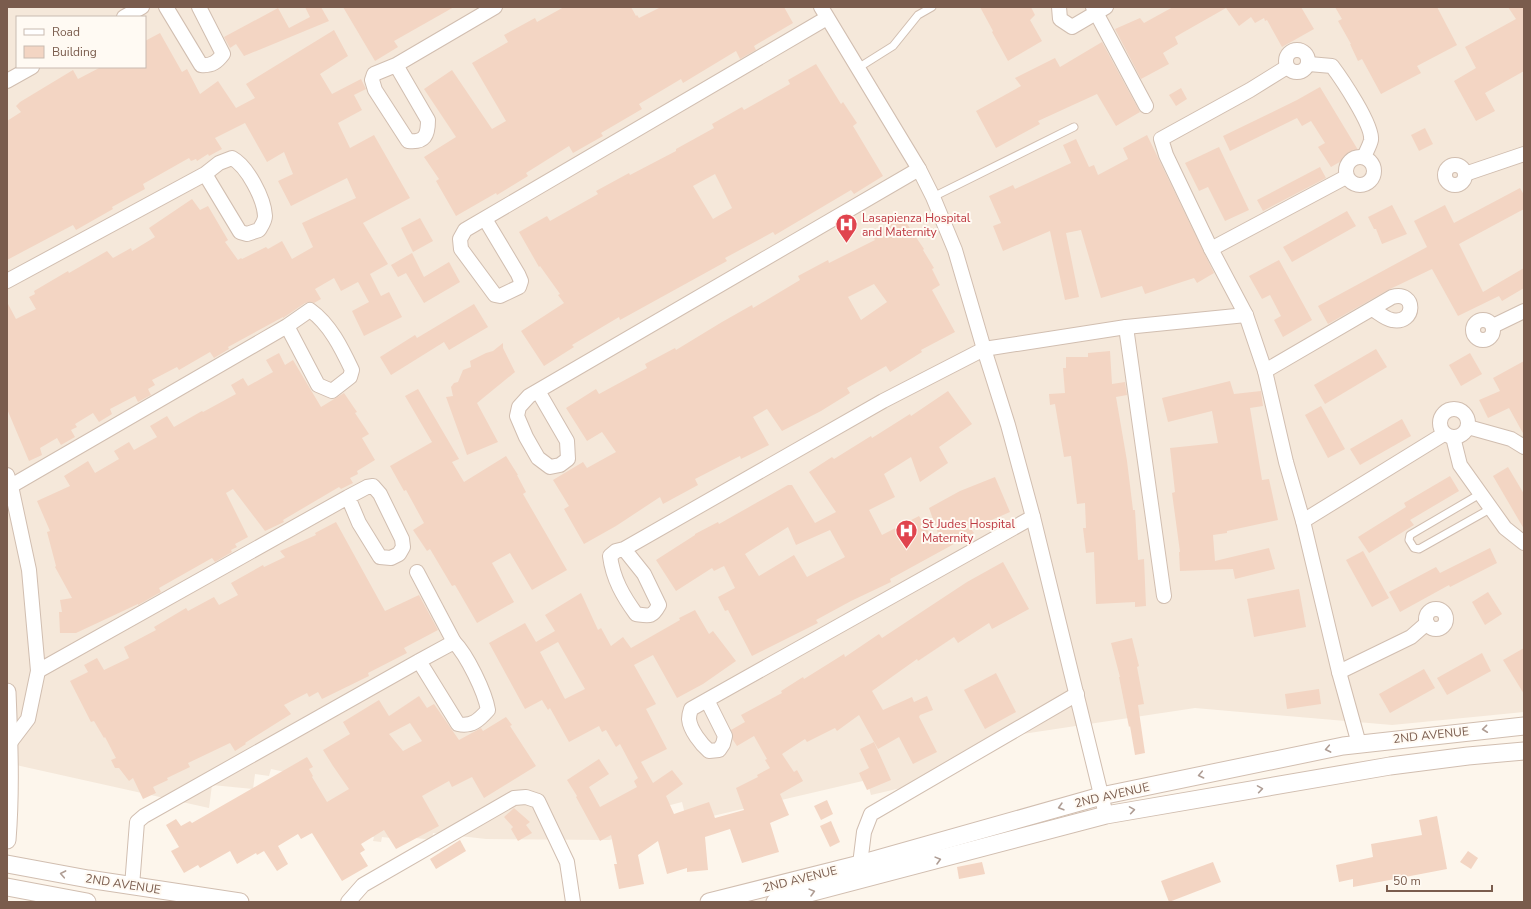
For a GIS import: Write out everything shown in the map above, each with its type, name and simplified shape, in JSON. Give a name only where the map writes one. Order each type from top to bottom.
[{"type":"street","points":[[126,16],[142,7]]},
{"type":"street","points":[[166,7],[201,65],[207,66],[217,63],[223,54],[199,7]]},
{"type":"street","points":[[396,65],[428,120],[428,130],[425,137],[417,142],[408,141],[374,90],[372,80],[374,74],[396,65],[495,7]]},
{"type":"street","points":[[1058,7],[1060,19],[1072,27],[1098,9],[1146,106]]},
{"type":"street","points":[[485,219],[521,281],[519,287],[500,296],[495,295],[461,249],[460,239],[465,230],[824,12],[919,169],[933,197],[955,250],[984,350],[1008,425],[1033,516],[1078,694],[1106,814]]},
{"type":"street","points":[[1301,49],[1308,55],[1309,64],[1303,72],[1294,72],[1287,66],[1286,57],[1292,50],[1301,49]]},
{"type":"street","points":[[1309,64],[1332,66],[1343,80],[1367,123],[1371,139],[1364,157]]},
{"type":"street","points":[[1287,66],[1250,90],[1161,139],[1166,155],[1211,249],[1246,315],[1265,371],[1286,462],[1303,521],[1339,672],[1359,744]]},
{"type":"street","points":[[7,81],[30,68]]},
{"type":"street","points":[[1465,174],[1524,154]]},
{"type":"street","points":[[1364,157],[1373,164],[1374,175],[1366,184],[1355,185],[1346,178],[1346,166],[1353,158],[1364,157]]},
{"type":"street","points":[[7,281],[205,174],[218,163],[232,158],[239,162],[262,197],[265,217],[259,230],[247,234],[240,232],[205,174]]},
{"type":"street","points":[[538,391],[567,441],[568,459],[560,465],[550,467],[538,458],[526,437],[517,416],[519,407],[529,396],[919,169]]},
{"type":"street","points":[[1211,249],[1346,178]]},
{"type":"street","points":[[1265,371],[1372,309]]},
{"type":"street","points":[[9,744],[28,719],[38,671],[29,570],[9,480],[287,326],[310,310],[319,316],[326,324],[352,370],[350,377],[332,391],[318,385],[287,326]]},
{"type":"street","points":[[1493,326],[1524,311]]},
{"type":"street","points":[[624,549],[883,401],[984,350],[1126,327],[1246,315]]},
{"type":"street","points":[[1126,327],[1164,596]]},
{"type":"street","points":[[1303,521],[1449,436],[1462,435],[1468,427],[1468,417],[1461,410],[1450,409],[1442,415],[1440,425],[1449,436],[1460,466],[1490,509],[1505,528],[1524,543]]},
{"type":"street","points":[[1468,427],[1511,439],[1524,447]]},
{"type":"street","points":[[38,671],[348,497],[367,487],[373,486],[380,494],[402,539],[403,547],[399,554],[391,558],[380,557],[358,523],[348,497]]},
{"type":"street","points":[[707,700],[1033,516]]},
{"type":"street","points":[[417,572],[454,642],[459,647],[486,700],[488,710],[478,721],[465,725],[458,724],[419,661]]},
{"type":"street","points":[[1339,672],[1411,636],[1427,623]]},
{"type":"street","points":[[132,886],[135,829],[137,822],[144,816],[454,642]]},
{"type":"street","points":[[7,692],[9,744],[7,840]]},
{"type":"street","points":[[860,864],[864,832],[871,814],[1078,694]]},
{"type":"street","name":"2ND AVENUE","points":[[709,902],[860,864],[1101,796],[1246,765],[1359,744],[1524,726]]},
{"type":"street","name":"2ND AVENUE","points":[[774,902],[999,844],[1106,814],[1390,766],[1468,756],[1524,751]]},
{"type":"street","points":[[348,902],[363,885],[514,798],[526,797],[538,801],[567,862],[573,902]]},
{"type":"street","name":"2ND AVENUE","points":[[7,864],[88,879],[240,902]]},
{"type":"street","name":"2ND AVENUE","points":[[7,887],[87,902]]},
{"type":"lane","points":[[858,68],[893,46],[918,16],[932,7]]},
{"type":"lane","points":[[933,197],[1074,127]]},
{"type":"lane","points":[[1480,494],[1410,535],[1409,540],[1414,548],[1419,549],[1490,509]]},
{"type":"shaded area","points":[[7,7],[1524,7],[1524,712],[1392,725],[1195,708],[1010,736],[914,785],[871,795],[867,780],[687,822],[682,802],[659,808],[663,828],[609,840],[486,839],[433,833],[432,840],[382,837],[381,842],[373,841],[374,837],[367,836],[285,772],[271,769],[269,776],[255,774],[253,789],[212,785],[209,808],[7,763]]},
{"type":"building","points":[[305,7],[321,7],[329,21],[244,56],[236,44],[230,48],[224,37],[278,8],[289,28],[310,17]]},
{"type":"building","points":[[343,7],[454,7],[394,41],[398,47],[375,61]]},
{"type":"building","points":[[564,7],[631,7],[636,16],[637,15],[639,18],[661,7],[784,7],[793,23],[754,46],[756,50],[740,59],[736,51],[683,83],[681,79],[639,104],[642,109],[601,133],[603,136],[573,153],[569,146],[526,173],[528,176],[497,195],[496,193],[456,216],[436,181],[439,179],[424,157],[456,137],[424,89],[452,70],[492,129],[506,121],[472,63],[508,42],[504,35],[535,18],[537,22]]},
{"type":"building","points":[[980,7],[1031,7],[1035,15],[1030,20],[1042,41],[1008,61]]},
{"type":"building","points":[[1173,7],[1301,7],[1314,29],[1282,47],[1267,20],[1265,21],[1264,18],[1255,23],[1251,17],[1239,26],[1226,8],[1175,37],[1178,44],[1163,53],[1169,64],[1141,79],[1115,29],[1140,18],[1144,23]]},
{"type":"building","points":[[1335,7],[1437,7],[1457,45],[1417,66],[1421,73],[1381,94],[1362,59],[1358,61],[1351,44],[1338,21],[1342,19]]},
{"type":"building","points":[[1508,7],[1524,7],[1524,71],[1485,93],[1495,111],[1476,121],[1454,81],[1476,68],[1465,47],[1516,19]]},
{"type":"building","points":[[334,30],[348,56],[320,74],[332,94],[361,79],[366,89],[354,95],[362,110],[338,123],[350,148],[374,135],[410,198],[363,223],[388,264],[370,274],[381,296],[389,292],[402,317],[364,336],[352,311],[369,302],[358,282],[341,291],[334,278],[315,289],[321,299],[314,303],[305,303],[283,318],[228,347],[229,349],[214,358],[210,352],[179,370],[177,367],[152,380],[155,385],[148,389],[151,395],[138,402],[135,396],[110,409],[112,414],[99,422],[93,413],[75,424],[77,427],[71,430],[75,437],[61,445],[57,438],[40,448],[42,455],[29,461],[7,409],[7,302],[16,319],[36,309],[29,297],[35,294],[34,291],[68,271],[69,273],[107,251],[113,258],[131,248],[132,251],[155,237],[149,228],[192,199],[200,210],[208,206],[228,240],[225,242],[238,260],[266,247],[268,249],[282,241],[292,259],[313,247],[302,223],[356,198],[347,178],[291,206],[278,181],[293,174],[284,152],[267,162],[245,123],[215,138],[222,149],[209,156],[208,154],[197,161],[196,159],[191,161],[189,158],[143,184],[145,189],[112,207],[113,209],[76,230],[73,225],[7,260],[7,121],[21,112],[16,106],[20,102],[73,70],[78,79],[99,68],[146,68],[146,40],[160,33],[182,72],[187,69],[200,94],[218,81],[236,108],[255,98],[246,84]]},
{"type":"building","points":[[1102,42],[1140,112],[1116,126],[1097,94],[1038,121],[1040,124],[996,148],[976,111],[1021,86],[1015,78],[1055,58],[1060,67]]},
{"type":"building","points":[[816,64],[841,104],[843,102],[857,123],[853,126],[883,176],[854,194],[851,190],[775,235],[773,232],[725,258],[727,261],[620,320],[619,317],[572,345],[574,347],[544,366],[521,331],[564,303],[558,295],[560,294],[540,266],[539,267],[519,232],[547,216],[550,221],[598,194],[596,191],[629,173],[630,175],[676,151],[676,149],[714,128],[712,124],[742,107],[744,110],[790,84],[788,80]],"holes":[[[715,174],[732,208],[713,219],[693,186]]]},
{"type":"building","points":[[1320,87],[1358,150],[1357,152],[1331,167],[1318,147],[1325,143],[1311,121],[1302,126],[1297,118],[1230,151],[1223,136],[1297,100]]},
{"type":"building","points":[[1181,88],[1187,99],[1176,106],[1169,95]]},
{"type":"building","points":[[1425,128],[1433,144],[1419,151],[1411,135]]},
{"type":"building","points":[[1147,135],[1214,273],[1197,283],[1194,278],[1145,294],[1142,286],[1101,298],[1081,230],[1066,233],[1079,297],[1065,300],[1050,231],[1003,251],[993,226],[1001,223],[989,196],[1013,185],[1015,189],[1071,163],[1063,145],[1076,139],[1089,167],[1094,165],[1098,175],[1128,159],[1123,148]]},
{"type":"building","points":[[1219,147],[1249,210],[1225,221],[1208,187],[1199,191],[1185,163]]},
{"type":"building","points":[[1320,167],[1326,178],[1263,211],[1257,200]]},
{"type":"building","points":[[1520,188],[1524,195],[1524,209],[1459,244],[1483,292],[1524,268],[1524,288],[1502,301],[1499,296],[1458,316],[1432,269],[1388,290],[1328,324],[1318,306],[1427,247],[1414,221],[1445,205],[1454,223]]},
{"type":"building","points":[[1392,205],[1407,234],[1382,244],[1376,229],[1374,229],[1368,217]]},
{"type":"building","points":[[1347,211],[1356,226],[1292,262],[1283,247]]},
{"type":"building","points":[[901,215],[924,249],[923,250],[934,268],[932,269],[940,285],[932,290],[955,332],[921,350],[922,352],[890,372],[886,366],[847,388],[850,393],[821,411],[782,431],[767,409],[753,417],[769,445],[741,459],[740,456],[695,479],[698,485],[663,504],[660,497],[616,526],[584,544],[564,509],[569,506],[553,480],[583,462],[587,468],[616,452],[602,432],[587,441],[566,408],[596,389],[599,394],[647,368],[645,364],[675,348],[676,350],[752,305],[753,308],[800,280],[798,276],[828,260],[829,263],[875,240],[872,235]],"holes":[[[874,284],[887,302],[861,320],[848,297]]]},
{"type":"building","points":[[420,218],[433,241],[413,252],[401,228]]},
{"type":"building","points":[[412,253],[424,277],[449,262],[460,282],[424,303],[406,273],[398,277],[391,265]]},
{"type":"building","points":[[1279,260],[1312,320],[1283,337],[1274,320],[1281,316],[1270,295],[1262,299],[1249,276]]},
{"type":"building","points":[[474,304],[488,327],[449,350],[444,342],[391,375],[380,357],[415,335],[417,338]]},
{"type":"building","points":[[503,343],[503,348],[515,372],[477,403],[498,442],[467,455],[446,397],[453,396],[451,387],[454,383],[458,382],[463,370],[471,367],[470,361],[493,351]]},
{"type":"building","points":[[1376,349],[1387,367],[1325,404],[1314,385]]},
{"type":"building","points":[[1110,351],[1112,384],[1125,382],[1127,395],[1116,397],[1127,461],[1133,510],[1135,510],[1138,560],[1144,559],[1146,606],[1135,607],[1135,602],[1096,604],[1094,552],[1086,553],[1083,528],[1086,528],[1085,503],[1077,504],[1071,456],[1064,457],[1055,404],[1050,405],[1049,394],[1065,393],[1063,368],[1066,368],[1066,357],[1088,357],[1088,353]]},
{"type":"building","points":[[279,353],[285,365],[293,360],[321,407],[344,393],[357,412],[355,413],[369,434],[362,438],[375,460],[357,471],[358,474],[350,478],[353,483],[341,489],[339,487],[283,520],[284,522],[265,531],[233,489],[226,493],[248,537],[235,544],[237,547],[231,550],[232,552],[215,562],[212,558],[159,588],[161,592],[138,605],[76,633],[60,633],[59,612],[62,612],[60,600],[72,598],[55,567],[47,532],[50,531],[37,501],[70,486],[64,476],[88,461],[95,473],[119,459],[114,451],[129,442],[134,450],[157,437],[150,426],[167,416],[174,427],[236,394],[231,385],[243,378],[248,386],[273,372],[266,360]]},
{"type":"building","points":[[1470,353],[1482,374],[1461,386],[1449,365]]},
{"type":"building","points":[[1524,361],[1524,435],[1509,408],[1488,418],[1479,400],[1500,391],[1493,378]]},
{"type":"building","points":[[1230,381],[1234,394],[1261,391],[1263,406],[1250,408],[1262,480],[1269,479],[1278,520],[1213,535],[1215,561],[1269,548],[1275,569],[1235,579],[1233,569],[1180,571],[1180,552],[1172,493],[1175,492],[1170,448],[1218,443],[1212,411],[1168,422],[1162,398]]},
{"type":"building","points":[[418,389],[459,459],[452,462],[464,482],[506,456],[518,475],[526,492],[523,494],[567,570],[532,590],[510,553],[492,563],[514,602],[477,623],[455,585],[452,586],[430,549],[427,551],[413,530],[424,523],[406,490],[404,491],[390,466],[432,442],[405,396]]},
{"type":"building","points":[[948,391],[972,424],[939,447],[948,463],[920,482],[911,457],[884,474],[895,497],[869,510],[882,535],[919,516],[934,541],[940,539],[929,508],[960,491],[995,477],[1010,512],[971,529],[974,533],[890,579],[891,582],[851,601],[816,620],[818,623],[752,656],[728,610],[725,611],[718,597],[735,588],[724,566],[714,571],[712,568],[676,591],[656,560],[695,534],[718,522],[719,524],[788,485],[792,485],[815,523],[836,512],[809,472],[832,457],[834,459],[871,436],[872,438],[910,414],[911,416]],"holes":[[[788,527],[796,545],[830,530],[845,557],[807,577],[794,555],[759,576],[745,554]]]},
{"type":"building","points":[[1321,406],[1345,449],[1328,458],[1305,415]]},
{"type":"building","points":[[1402,419],[1411,436],[1360,465],[1350,449]]},
{"type":"building","points":[[1508,467],[1524,494],[1524,529],[1493,476]]},
{"type":"building","points":[[1450,476],[1459,491],[1410,520],[1414,525],[1369,553],[1358,537],[1406,507],[1404,503]]},
{"type":"building","points":[[336,522],[385,611],[419,595],[438,630],[404,648],[407,653],[368,673],[369,676],[322,699],[318,692],[309,697],[307,693],[284,705],[291,714],[235,751],[230,743],[188,763],[190,767],[167,778],[168,780],[153,787],[156,793],[143,799],[133,778],[129,781],[119,768],[115,768],[111,760],[116,758],[105,737],[104,738],[94,721],[91,722],[70,681],[88,672],[84,665],[97,658],[104,670],[129,658],[124,647],[156,630],[154,627],[186,608],[188,611],[214,597],[219,605],[238,595],[231,583],[263,565],[264,567],[285,557],[280,551],[316,535],[315,533]]},
{"type":"building","points":[[1490,548],[1497,563],[1450,587],[1449,585],[1400,612],[1389,592],[1436,567],[1440,573]]},
{"type":"building","points":[[1363,551],[1389,598],[1372,607],[1346,560]]},
{"type":"building","points":[[1003,562],[1029,609],[992,629],[989,623],[958,643],[954,637],[918,661],[917,659],[872,691],[883,710],[912,697],[914,702],[927,696],[933,710],[920,715],[919,717],[937,752],[913,764],[899,737],[878,749],[859,715],[837,731],[835,728],[807,742],[805,739],[782,754],[794,772],[797,770],[803,781],[780,794],[789,815],[770,823],[779,852],[742,863],[730,829],[705,837],[708,870],[687,872],[687,868],[667,874],[658,841],[638,855],[644,884],[619,889],[614,864],[617,864],[611,835],[600,841],[567,780],[599,759],[609,774],[589,787],[600,807],[637,787],[634,781],[638,778],[620,744],[616,747],[606,730],[602,732],[599,726],[569,742],[550,708],[548,710],[542,700],[525,709],[489,643],[525,623],[536,642],[555,631],[545,615],[581,593],[598,630],[601,628],[611,646],[623,637],[631,648],[680,620],[679,618],[695,610],[709,634],[713,631],[736,661],[703,684],[677,698],[653,655],[634,665],[656,704],[646,709],[667,749],[641,762],[653,783],[672,770],[683,784],[666,796],[674,814],[709,802],[715,818],[744,810],[736,788],[758,777],[757,775],[770,768],[765,760],[767,759],[754,736],[737,746],[733,740],[731,730],[745,722],[741,715],[782,693],[781,691],[803,677],[804,679],[844,654],[845,657],[879,634],[882,638],[967,582]],"holes":[[[558,642],[585,689],[565,699],[540,652]]]},
{"type":"building","points":[[1299,589],[1306,627],[1254,637],[1247,599]]},
{"type":"building","points":[[1488,592],[1502,614],[1485,625],[1472,602]]},
{"type":"building","points":[[1132,638],[1139,666],[1137,667],[1144,704],[1138,705],[1145,753],[1135,755],[1120,677],[1111,643]]},
{"type":"building","points":[[1524,648],[1524,694],[1503,660]]},
{"type":"building","points":[[1482,653],[1491,671],[1447,695],[1437,678]]},
{"type":"building","points":[[1424,669],[1435,688],[1390,713],[1379,694]]},
{"type":"building","points":[[996,673],[1016,712],[985,729],[964,690]]},
{"type":"building","points":[[1319,689],[1321,704],[1287,709],[1285,694]]},
{"type":"building","points":[[419,696],[427,708],[434,704],[459,740],[481,728],[483,731],[506,717],[512,725],[510,726],[536,766],[484,798],[472,777],[452,787],[449,781],[422,796],[439,826],[396,849],[384,830],[361,844],[365,850],[360,853],[368,866],[342,881],[312,833],[301,839],[298,834],[278,846],[288,864],[277,871],[264,851],[257,855],[256,853],[237,864],[230,851],[200,868],[198,865],[184,873],[171,851],[179,847],[166,825],[176,819],[181,826],[190,821],[192,823],[307,757],[313,767],[309,769],[313,776],[312,777],[327,802],[349,789],[323,750],[350,734],[343,722],[379,700],[389,716]],"holes":[[[410,723],[422,741],[403,751],[389,734]]]},
{"type":"building","points":[[874,742],[891,780],[867,790],[859,773],[869,768],[860,749]]},
{"type":"building","points":[[827,800],[833,814],[821,820],[814,806]]},
{"type":"building","points":[[514,808],[530,822],[526,825],[532,833],[518,841],[511,829],[513,827],[504,817]]},
{"type":"building","points":[[1437,816],[1447,869],[1353,887],[1353,879],[1339,882],[1336,865],[1373,857],[1371,844],[1422,835],[1419,820]]},
{"type":"building","points":[[831,821],[840,842],[830,847],[820,826]]},
{"type":"building","points":[[460,840],[466,851],[436,869],[430,859]]},
{"type":"building","points":[[1468,851],[1478,858],[1471,869],[1460,862]]},
{"type":"building","points":[[982,862],[985,874],[959,879],[957,867]]},
{"type":"building","points":[[1213,862],[1221,882],[1169,902],[1161,881]]},
{"type":"place","name":"Lasapienza Hospital and Maternity","points":[[847,244]]},
{"type":"place","name":"St Judes Hospital Maternity","points":[[906,550]]}]
